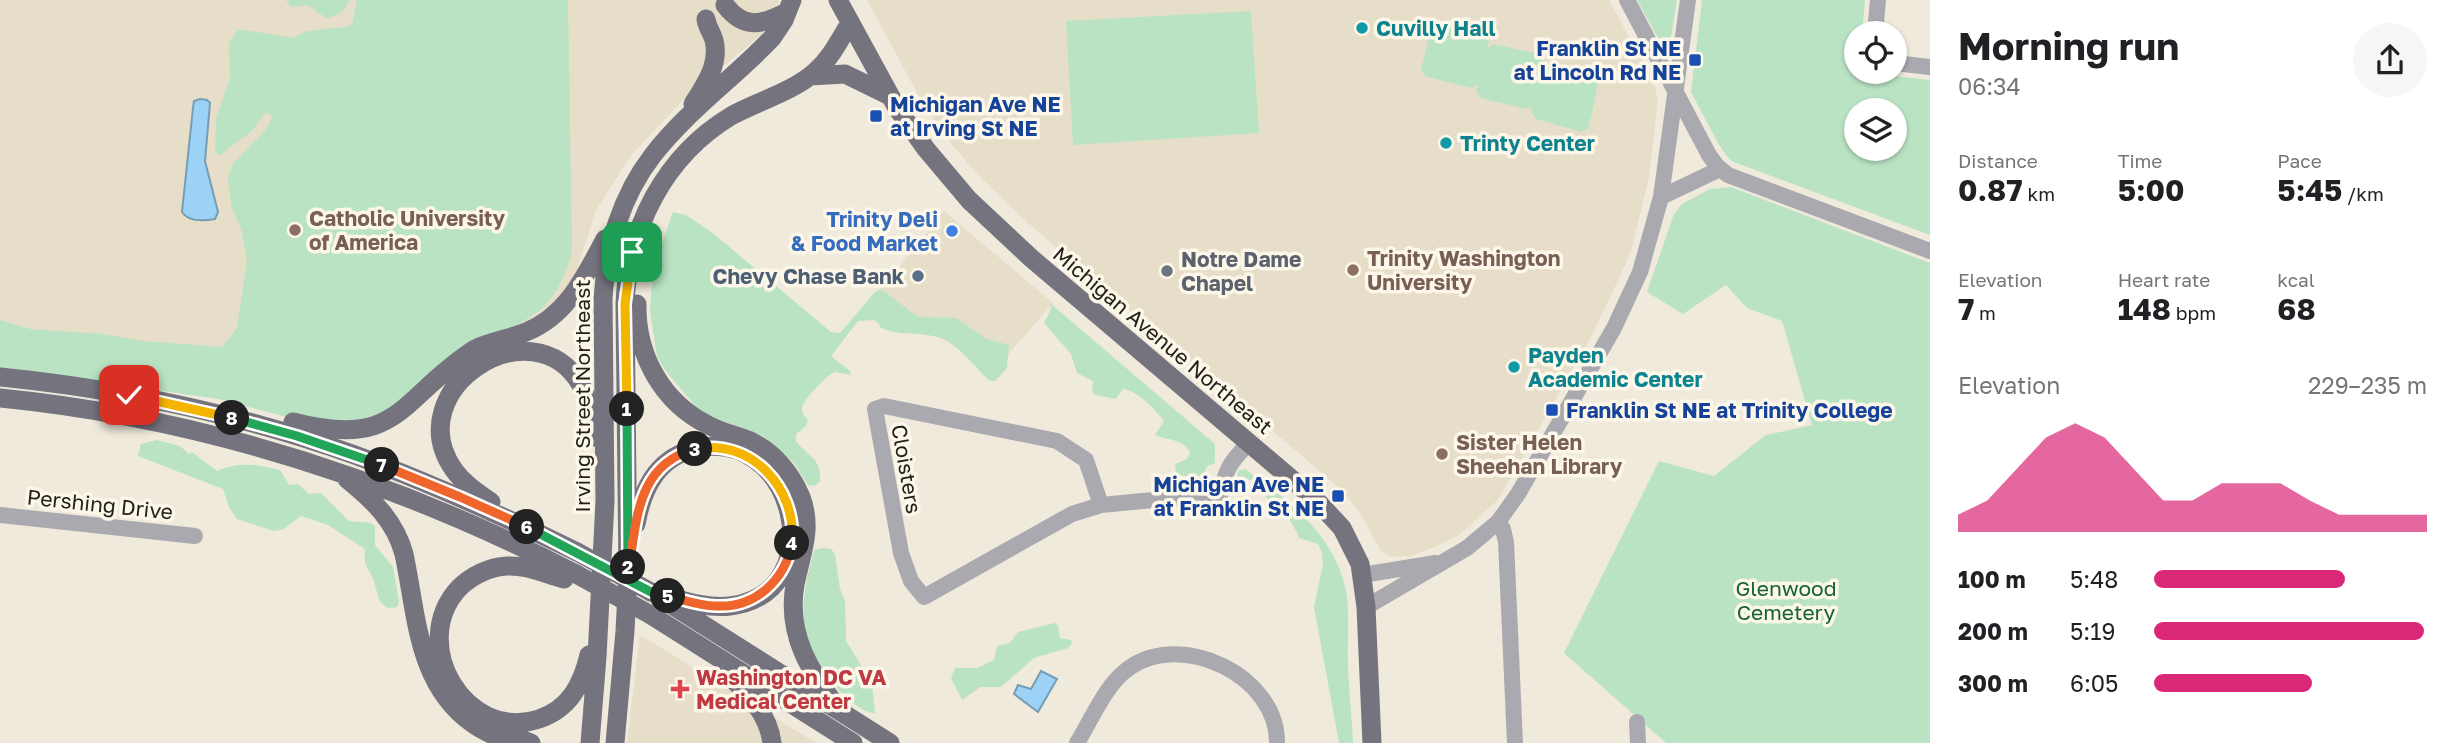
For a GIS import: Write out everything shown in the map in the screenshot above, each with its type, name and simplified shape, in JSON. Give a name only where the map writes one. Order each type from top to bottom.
[{"type":"main road","name":"Michigan Avenue Northeast","points":[[838,0],[889,95],[926,149],[990,221],[1333,516],[1353,547],[1362,575],[1372,743]]},
{"type":"main road","points":[[725,5],[734,16],[748,23],[769,21],[790,6]]},
{"type":"main road","name":"Irving Street Northeast","points":[[603,598],[604,284],[613,236],[627,198],[647,163],[673,134],[766,45],[778,30],[790,6]]},
{"type":"main road","points":[[673,134],[712,69],[715,48],[706,19]]},
{"type":"main road","name":"Irving Street Northeast","points":[[625,631],[628,573],[625,318],[627,278],[632,252],[645,215],[672,166],[699,139],[744,110],[810,76],[826,61],[850,23]]},
{"type":"main road","points":[[810,76],[845,74],[889,95]]},
{"type":"main road","points":[[744,110],[687,168],[654,221],[639,278],[639,332],[650,368],[673,400],[706,424],[761,447],[779,462],[794,483],[804,507],[807,525],[805,552],[794,596],[796,634],[811,671],[840,711]]},
{"type":"main road","points":[[212,413],[272,416],[314,428],[338,431],[359,429],[388,420],[408,407],[475,349],[489,342],[529,331],[558,312],[577,289],[627,198]]},
{"type":"main road","points":[[520,524],[459,477],[447,458],[442,438],[445,409],[457,383],[474,367],[502,354],[522,352],[541,355],[562,365],[578,380],[591,412],[605,500]]},
{"type":"main road","points":[[0,377],[110,392],[212,413],[278,430],[353,454],[433,485],[520,524],[651,592],[890,743]]},
{"type":"main road","points":[[0,398],[88,409],[216,435],[336,470],[457,518],[576,578],[603,598],[650,615],[853,743]]},
{"type":"main road","points":[[0,410],[88,409]]},
{"type":"main road","points":[[628,573],[641,499],[650,479],[663,466],[684,452],[714,447],[743,454],[762,466],[782,491],[789,507],[792,525],[788,559],[772,584],[747,601],[723,606],[651,592]]},
{"type":"main road","points":[[336,470],[377,505],[394,529],[404,554],[432,678],[446,700],[463,717],[510,743]]},
{"type":"main road","points":[[576,578],[506,566],[482,572],[461,586],[450,599],[442,615],[438,644],[445,672],[462,697],[477,710],[503,721],[533,721],[554,712],[570,698],[583,678],[603,598]]},
{"type":"main road","points":[[590,743],[603,598]]},
{"type":"main road","points":[[615,743],[625,631]]},
{"type":"main road","points":[[625,631],[631,657],[626,743]]},
{"type":"main road","points":[[686,636],[757,705],[767,723],[772,743]]},
{"type":"main road","points":[[463,717],[531,743]]},
{"type":"street","points":[[1627,0],[1709,155],[1720,169],[1728,175],[1930,251]]},
{"type":"street","points":[[1366,607],[1467,548],[1498,522],[1514,501],[1615,328],[1640,271],[1661,197],[1688,0]]},
{"type":"street","points":[[1876,21],[1878,0]]},
{"type":"street","points":[[1907,64],[1930,67]]},
{"type":"street","points":[[1661,197],[1720,169]]},
{"type":"street","name":"Cloisters","points":[[1101,505],[1086,460],[1057,442],[884,406],[875,409],[901,553],[911,580],[924,597],[1072,514],[1101,505],[1196,496],[1220,497],[1224,474],[1249,443]]},
{"type":"street","name":"Pershing Drive","points":[[0,515],[195,536]]},
{"type":"street","points":[[1498,522],[1506,542],[1515,743]]},
{"type":"street","points":[[1362,575],[1441,562]]},
{"type":"street","points":[[1077,743],[1106,695],[1123,673],[1140,662],[1180,653],[1205,658],[1252,687],[1270,713],[1277,743]]},
{"type":"street","points":[[1637,722],[1638,743]]},
{"type":"shaded area","name":"Catholic University of America","points":[[0,0],[779,0],[778,8],[762,34],[684,99],[633,153],[596,210],[574,279],[556,302],[533,318],[513,327],[296,407],[0,362]]},
{"type":"shaded area","name":"Trinity Washington University","points":[[867,0],[1609,0],[1653,81],[1658,99],[1649,178],[1631,251],[1614,289],[1591,337],[1498,500],[1459,535],[1437,546],[1411,556],[1391,557],[1381,551],[1360,513],[1342,490],[1029,224],[977,174],[944,135],[921,100]]},
{"type":"shaded area","points":[[944,211],[1053,303],[1003,360],[866,308]]},
{"type":"shaded area","name":"Washington DC VA Medical Center","points":[[640,635],[816,743],[627,743]]},
{"type":"green space","points":[[286,0],[349,0],[340,13],[326,18],[308,5],[291,7]]},
{"type":"green space","points":[[357,0],[568,0],[572,251],[561,281],[543,308],[373,421],[314,424],[218,399],[0,368],[0,320],[30,329],[222,347],[237,328],[247,260],[241,229],[231,205],[228,178],[232,165],[266,129],[272,118],[269,113],[265,113],[252,131],[220,155],[215,153],[216,119],[230,78],[229,43],[238,29],[293,38],[306,31],[346,27],[352,24]]},
{"type":"green space","points":[[1637,0],[1677,0],[1669,50],[1664,49]]},
{"type":"green space","points":[[1702,0],[1865,0],[1863,21],[1844,21],[1844,84],[1907,84],[1907,77],[1930,80],[1930,235],[1731,161],[1719,145],[1691,92]]},
{"type":"green space","points":[[1251,11],[1259,133],[1073,145],[1066,21]]},
{"type":"green space","points":[[1438,24],[1483,35],[1489,41],[1487,49],[1493,44],[1539,54],[1543,61],[1542,70],[1548,66],[1594,77],[1598,84],[1589,127],[1582,132],[1536,119],[1531,112],[1532,106],[1526,109],[1481,98],[1476,91],[1478,85],[1471,88],[1427,77],[1421,70],[1431,29]]},
{"type":"green space","name":"Glenwood Cemetery","points":[[1731,187],[1930,263],[1930,743],[1666,743],[1564,653],[1659,461],[1714,476],[1766,435],[1812,425],[1782,321],[1747,308],[1726,285],[1683,314],[1647,292],[1674,214],[1682,204],[1710,189]]},
{"type":"green space","points":[[673,212],[686,215],[714,234],[831,332],[840,333],[875,292],[881,289],[918,317],[956,318],[987,339],[1009,345],[1007,368],[995,381],[990,381],[947,341],[932,336],[887,330],[874,320],[858,321],[831,356],[850,371],[851,375],[835,372],[831,374],[813,391],[803,406],[803,413],[808,420],[805,427],[796,434],[796,441],[816,462],[820,473],[820,481],[815,486],[808,485],[793,462],[763,436],[715,418],[696,407],[665,370],[657,356],[650,311],[653,269]]},
{"type":"green space","points":[[1050,303],[1215,444],[1215,463],[1207,466],[1203,476],[1176,473],[1175,464],[1187,459],[1190,452],[1179,442],[1155,435],[1164,421],[1140,397],[1123,389],[1116,399],[1095,395],[1092,390],[1093,381],[1077,373],[1071,354],[1044,323],[1051,309]]},
{"type":"green space","points":[[157,440],[180,446],[189,454],[192,452],[217,471],[248,465],[280,470],[289,485],[298,484],[309,494],[321,493],[349,521],[371,523],[375,526],[375,545],[393,567],[399,601],[397,607],[386,607],[380,601],[365,563],[365,549],[328,525],[301,516],[284,529],[274,531],[237,519],[229,507],[223,489],[138,456],[141,444]]},
{"type":"green space","points":[[1245,469],[1278,493],[1308,521],[1332,553],[1341,571],[1347,600],[1353,743],[1339,743],[1314,607],[1323,564],[1322,552],[1318,544],[1299,538],[1286,515],[1266,498],[1259,485],[1237,476],[1238,471]]},
{"type":"green space","points":[[831,549],[835,554],[840,589],[845,601],[846,641],[872,683],[875,713],[862,709],[843,694],[827,677],[809,644],[804,627],[805,591],[814,550]]},
{"type":"green space","points":[[1055,623],[1060,638],[1071,640],[1072,644],[1068,648],[1034,658],[1001,687],[980,687],[962,700],[951,678],[955,668],[977,668],[994,660],[997,646],[1010,643],[1018,632]]},
{"type":"water","points":[[200,99],[210,103],[205,161],[218,212],[215,219],[201,220],[188,218],[182,212],[194,101]]},
{"type":"water","points":[[1041,671],[1057,679],[1038,712],[1014,694],[1018,685],[1031,689]]},
{"type":"place","name":"Cuvilly Hall","points":[[1362,28]]},
{"type":"place","name":"Franklin St NE at Lincoln Rd NE","points":[[1695,60]]},
{"type":"place","name":"Michigan Ave NE at Irving St NE","points":[[876,116]]},
{"type":"place","name":"Trinty Center","points":[[1446,143]]},
{"type":"place","name":"Catholic University of America","points":[[295,230]]},
{"type":"place","name":"Trinity Deli & Food Market","points":[[952,231]]},
{"type":"place","name":"Trinity Washington University","points":[[1353,270]]},
{"type":"place","name":"Notre Dame Chapel","points":[[1167,271]]},
{"type":"place","name":"Chevy Chase Bank","points":[[918,276]]},
{"type":"place","name":"Payden Academic Center","points":[[1514,367]]},
{"type":"place","name":"Franklin St NE at Trinity College","points":[[1552,410]]},
{"type":"place","name":"Sister Helen Sheehan Library","points":[[1442,454]]},
{"type":"place","name":"Michigan Ave NE at Franklin St NE","points":[[1338,496]]},
{"type":"place","name":"Washington DC VA Medical Center","points":[[680,689]]},
{"type":"route","points":[[129,395],[268,428],[379,464],[520,524],[651,592],[708,605],[739,604],[760,594],[782,572],[788,559],[793,534],[786,499],[773,477],[750,458],[727,449],[706,447],[691,450],[676,456],[656,472],[641,499],[628,573],[625,318],[627,278],[632,252]]}]
